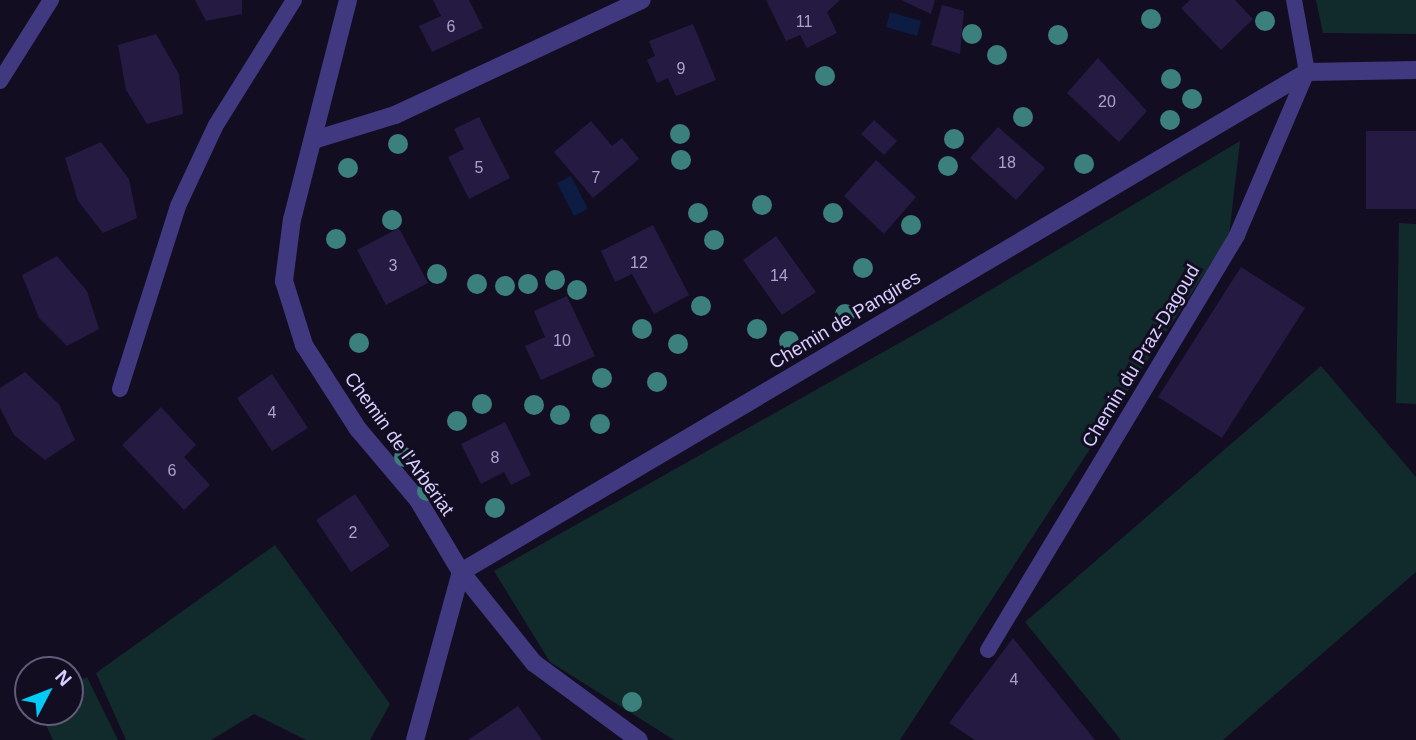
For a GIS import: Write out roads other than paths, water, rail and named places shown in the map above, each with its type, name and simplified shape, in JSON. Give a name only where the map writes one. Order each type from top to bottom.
[{"type":"street","name":"Chemin de l'Arbériat","points":[[348,0],[317,139],[292,219],[284,281],[304,345],[358,429],[418,500],[461,572],[534,663],[639,740]]},
{"type":"street","points":[[317,139],[395,115],[642,0]]},
{"type":"street","name":"Chemin de Pangires","points":[[461,572],[1307,72],[1416,70]]},
{"type":"street","points":[[415,740],[461,572]]},
{"type":"lane","points":[[0,81],[51,0]]},
{"type":"lane","points":[[120,389],[178,205],[216,125],[294,0]]},
{"type":"lane","points":[[1294,0],[1307,72]]},
{"type":"lane","name":"Chemin du Praz-Dagoud","points":[[988,650],[1237,235],[1307,72]]},
{"type":"water","points":[[890,12],[921,21],[917,36],[886,27]]},
{"type":"water","points":[[571,176],[588,209],[574,216],[557,183]]}]
